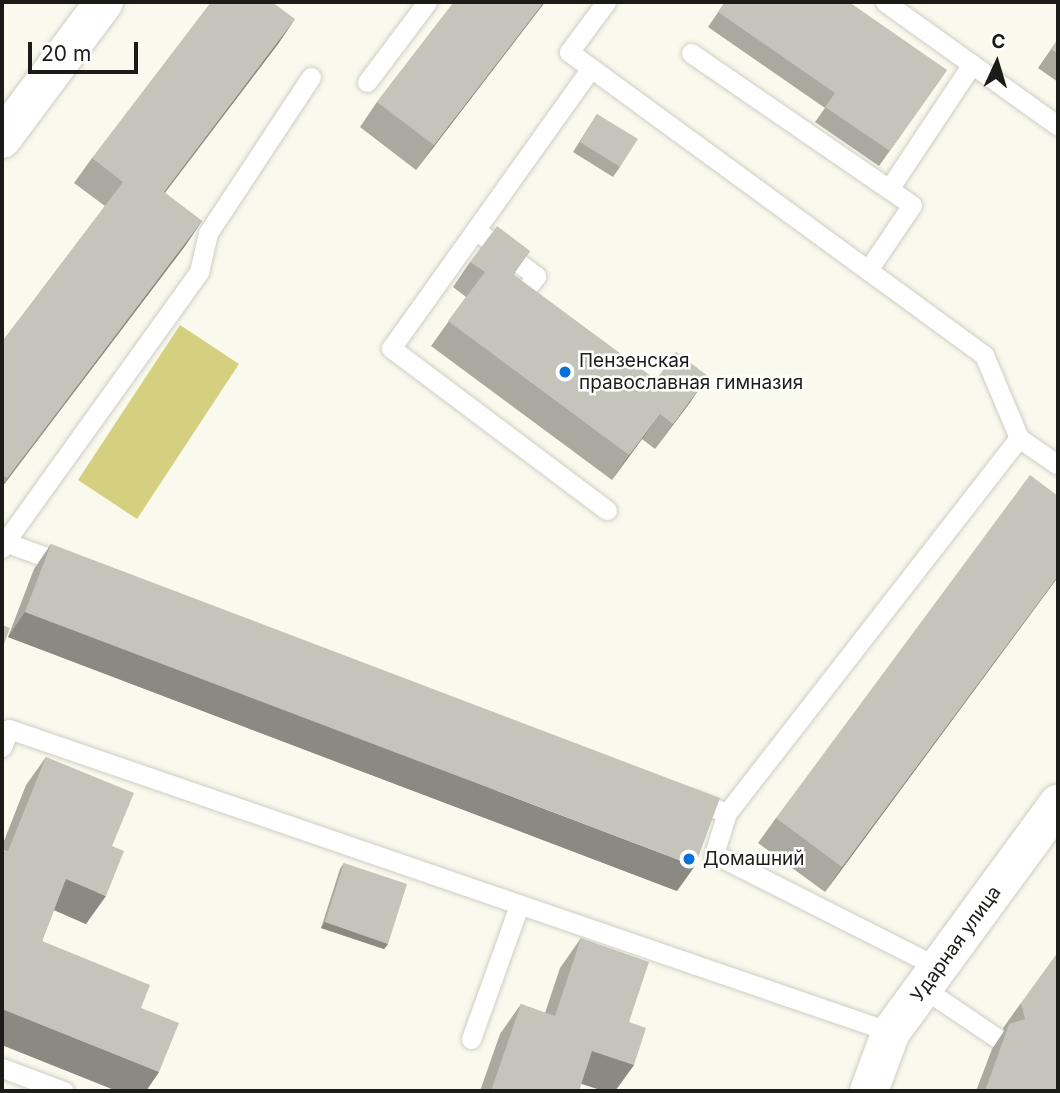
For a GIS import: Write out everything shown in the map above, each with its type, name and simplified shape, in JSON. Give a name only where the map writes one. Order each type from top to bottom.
[{"type":"street","points":[[2,139],[104,2]]},
{"type":"street","name":"Ударная улица","points":[[869,1091],[891,1032],[1058,804]]},
{"type":"lane","points":[[367,82],[427,2]]},
{"type":"lane","points":[[606,2],[569,52],[984,355],[1019,438],[1058,466]]},
{"type":"lane","points":[[885,2],[1058,126]]},
{"type":"lane","points":[[691,53],[912,205],[868,270]]},
{"type":"lane","points":[[889,189],[972,64]]},
{"type":"lane","points":[[592,68],[391,348],[607,510]]},
{"type":"lane","points":[[83,571],[3,545],[199,272],[208,233],[311,77]]},
{"type":"lane","points":[[476,230],[536,276],[520,298],[552,322]]},
{"type":"lane","points":[[997,1038],[931,978],[714,854],[727,813],[1019,438]]},
{"type":"lane","points":[[2,747],[9,729],[891,1032]]},
{"type":"lane","points":[[676,793],[727,813]]},
{"type":"lane","points":[[471,1040],[519,906]]},
{"type":"lane","points":[[2,1068],[64,1091]]},
{"type":"shaded area","points":[[180,325],[239,364],[137,519],[78,480]]},
{"type":"building","points":[[211,2],[272,2],[295,19],[164,192],[202,221],[7,478],[2,475],[2,342],[123,182],[92,158]]},
{"type":"building","points":[[454,2],[544,2],[434,145],[377,102]]},
{"type":"building","points":[[725,2],[849,2],[947,70],[890,151],[825,107],[835,93],[718,12]]},
{"type":"building","points":[[1058,39],[1058,54],[1051,49]]},
{"type":"building","points":[[597,114],[638,139],[620,167],[580,142]]},
{"type":"building","points":[[497,226],[530,251],[513,274],[656,380],[676,352],[708,376],[673,424],[660,414],[629,455],[448,321],[485,272],[470,262]]},
{"type":"building","points":[[1030,475],[1058,496],[1058,576],[842,867],[776,818]]},
{"type":"building","points":[[51,544],[720,798],[695,866],[25,612]]},
{"type":"building","points":[[2,625],[10,628],[2,649]]},
{"type":"building","points":[[46,757],[134,793],[112,846],[124,851],[106,896],[66,879],[42,941],[150,985],[141,1008],[179,1023],[159,1072],[2,1009],[2,849],[8,851]]},
{"type":"building","points":[[344,863],[407,884],[388,944],[325,922]]},
{"type":"building","points":[[581,938],[649,962],[629,1022],[646,1028],[634,1065],[592,1051],[579,1091],[491,1091],[521,1004],[555,1016]]},
{"type":"building","points":[[1058,952],[1058,1091],[985,1091],[1009,1024],[1025,1019],[1021,1003]]},
{"type":"place","name":"Пензенская православная гимназия","points":[[565,372]]},
{"type":"place","name":"Домашний","points":[[689,859]]}]
